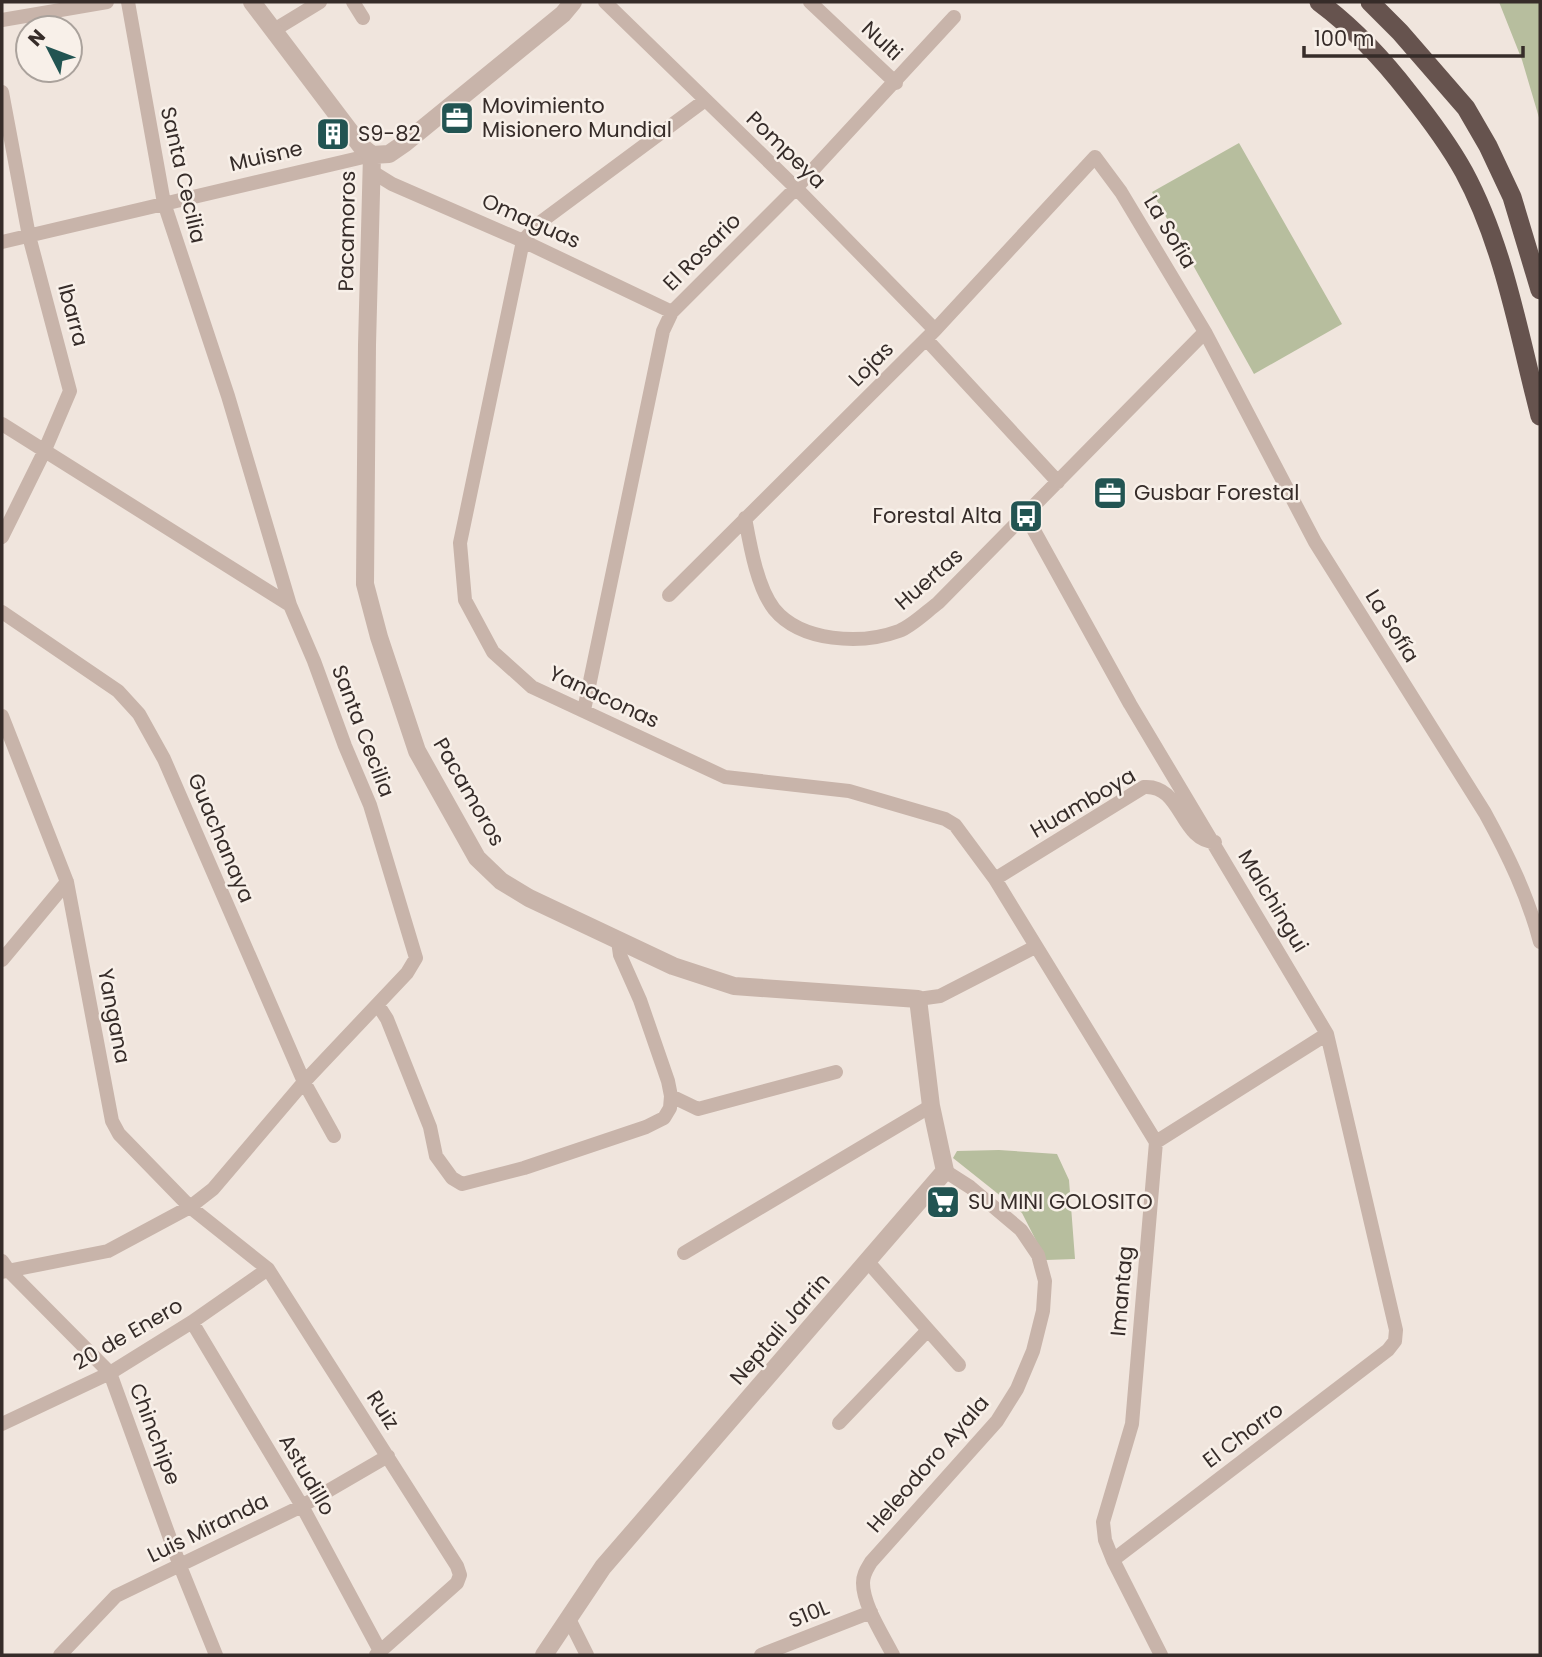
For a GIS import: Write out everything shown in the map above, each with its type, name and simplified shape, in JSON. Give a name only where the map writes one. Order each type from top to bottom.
[{"type":"highway","points":[[1319,2],[1344,20],[1381,57],[1445,140],[1465,173],[1505,278],[1540,416]]},
{"type":"highway","points":[[1370,2],[1466,108],[1512,197],[1540,290]]},
{"type":"street","points":[[2,20],[107,2]]},
{"type":"street","name":"Santa Cecilia","points":[[4,1268],[108,1251],[190,1207],[213,1189],[304,1082],[407,973],[416,958],[370,805],[290,605],[228,396],[164,203],[128,2]]},
{"type":"street","name":"Omaguas","points":[[252,2],[372,163],[391,184],[523,241],[672,312]]},
{"type":"street","points":[[274,30],[320,2]]},
{"type":"street","points":[[353,2],[363,18]]},
{"type":"street","name":"Muisne","points":[[2,242],[164,203],[372,163],[397,149],[473,89],[563,14],[573,2]]},
{"type":"street","name":"Pompeya","points":[[605,2],[796,188],[931,335],[1058,482]]},
{"type":"street","name":"Nulti","points":[[810,2],[896,83]]},
{"type":"street","name":"El Rosario","points":[[584,710],[663,331],[672,312],[796,188],[896,83],[954,17]]},
{"type":"street","name":"Ibarra","points":[[2,92],[29,236],[70,391],[44,452],[2,537]]},
{"type":"street","points":[[523,241],[538,224],[704,101]]},
{"type":"street","name":"La Sofia","points":[[1095,157],[1121,192],[1205,332]]},
{"type":"street","name":"Lojas","points":[[669,595],[931,335],[1095,157]]},
{"type":"street","name":"Pacamoros","points":[[372,163],[365,584],[379,637],[417,751],[477,858],[502,881],[529,898],[673,966],[734,986],[918,999],[940,996],[1035,947]]},
{"type":"street","name":"Yanaconas","points":[[523,241],[460,542],[465,600],[494,652],[532,687],[725,777],[849,791],[945,819],[963,835],[995,879],[1035,947]]},
{"type":"street","name":"Huertas","points":[[745,518],[754,564],[773,607],[787,622],[808,633],[853,640],[900,631],[938,603],[1205,332]]},
{"type":"street","name":"La Sofía","points":[[1205,332],[1315,542],[1485,813],[1509,856],[1531,907],[1540,942]]},
{"type":"street","points":[[2,424],[290,605]]},
{"type":"street","name":"Malchingui","points":[[1026,516],[1130,704],[1327,1034],[1396,1330],[1395,1341]]},
{"type":"street","name":"Guachanaya","points":[[2,612],[118,691],[139,714],[164,759],[304,1082],[334,1136]]},
{"type":"street","name":"Yangana","points":[[2,716],[67,882],[112,1121],[119,1134],[190,1207],[268,1269]]},
{"type":"street","name":"Huamboya","points":[[995,879],[1144,787],[1155,786],[1165,792],[1197,836],[1205,842],[1214,842]]},
{"type":"street","points":[[2,960],[67,882]]},
{"type":"street","points":[[378,1005],[387,1019],[430,1127],[436,1156],[452,1178],[462,1184],[524,1168],[646,1127],[664,1118],[670,1108],[668,1081],[640,1000],[620,955],[618,941]]},
{"type":"street","points":[[1035,947],[1156,1142],[1327,1034]]},
{"type":"street","points":[[918,999],[931,1106],[945,1171]]},
{"type":"street","points":[[671,1096],[698,1109],[836,1072]]},
{"type":"street","points":[[684,1253],[931,1106]]},
{"type":"street","name":"Imantag","points":[[1156,1142],[1132,1424],[1102,1522],[1113,1560],[1161,1655]]},
{"type":"street","name":"Neptali Jarrin","points":[[544,1655],[604,1567],[945,1171]]},
{"type":"street","name":"Heleodoro Ayala","points":[[894,1655],[871,1612],[863,1585],[864,1573],[997,1421],[1017,1389],[1033,1352],[1043,1311],[1045,1281],[1038,1255],[1021,1230],[970,1187],[945,1171]]},
{"type":"street","points":[[868,1262],[959,1364]]},
{"type":"street","name":"Chinchipe","points":[[4,1268],[110,1373],[180,1566],[216,1655]]},
{"type":"street","name":"20 de Enero","points":[[2,1424],[110,1373],[192,1322],[268,1269]]},
{"type":"street","name":"Ruiz","points":[[268,1269],[388,1456],[460,1575]]},
{"type":"street","name":"Astudillo","points":[[192,1322],[302,1506],[378,1653],[457,1583],[460,1575]]},
{"type":"street","points":[[839,1423],[928,1330]]},
{"type":"street","name":"El Chorro","points":[[1113,1560],[1388,1350],[1395,1341]]},
{"type":"street","name":"Luis Miranda","points":[[60,1655],[116,1596],[302,1506],[388,1456]]},
{"type":"street","name":"S10L","points":[[761,1655],[871,1612]]},
{"type":"street","points":[[569,1619],[587,1655]]},
{"type":"green space","points":[[1499,2],[1540,2],[1540,121],[1522,60]]},
{"type":"green space","points":[[1239,143],[1342,324],[1254,374],[1152,192]]},
{"type":"green space","points":[[999,1150],[1057,1154],[1069,1180],[1075,1259],[1046,1260],[1022,1213],[953,1158],[957,1151]]},
{"type":"place","name":"Movimiento Misionero Mundial","points":[[457,118]]},
{"type":"place","name":"S9-82","points":[[333,134]]},
{"type":"place","name":"Gusbar Forestal","points":[[1110,493]]},
{"type":"place","name":"Forestal Alta","points":[[1026,516]]},
{"type":"place","name":"SU MINI GOLOSITO","points":[[943,1202]]}]
